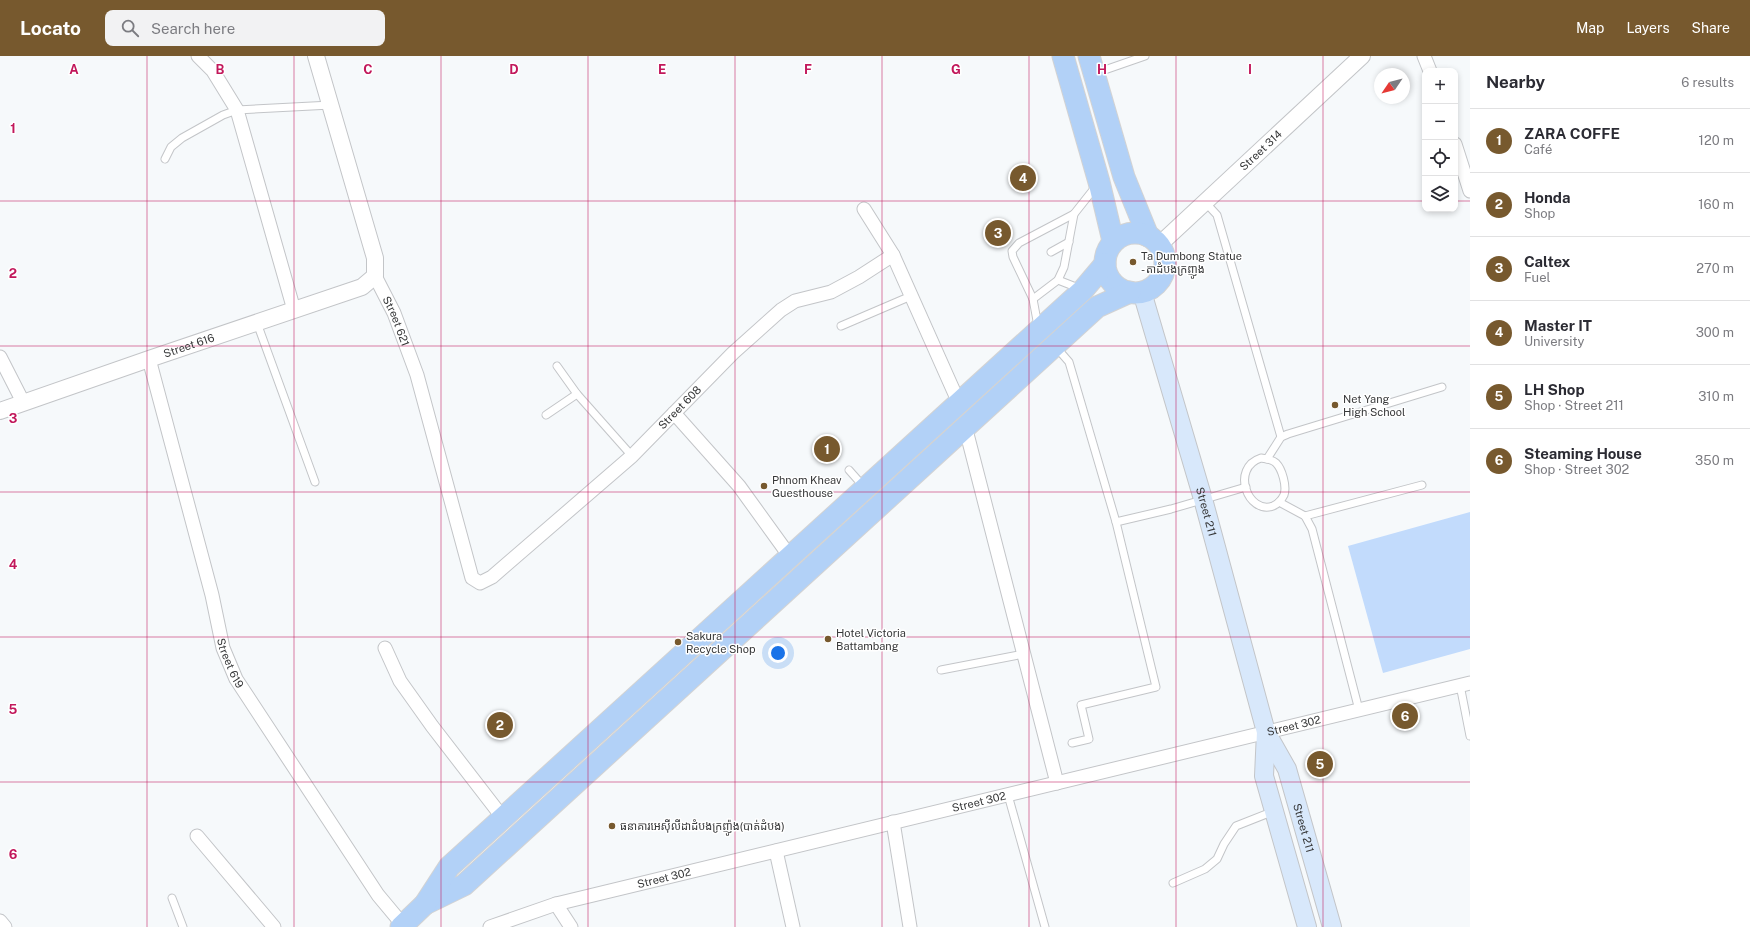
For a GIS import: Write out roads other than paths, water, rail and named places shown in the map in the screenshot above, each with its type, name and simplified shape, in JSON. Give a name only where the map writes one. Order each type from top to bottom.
[{"type":"main road","points":[[1063,56],[1099,182],[1113,241]]},
{"type":"main road","points":[[426,904],[464,885],[1097,307],[1150,288],[1161,276],[1165,260],[1153,240],[1124,177],[1092,65]]},
{"type":"main road","points":[[1136,292],[1122,290],[1110,280],[1105,264],[1105,256],[1113,241],[1126,234],[1142,233],[1153,240]]},
{"type":"main road","points":[[402,926],[426,904],[449,867],[791,558],[1083,290],[1105,264]]},
{"type":"main road","name":"Street 211","points":[[1136,292],[1203,499],[1266,732],[1287,768],[1332,927]]},
{"type":"main road","name":"Street 211","points":[[1266,732],[1264,776],[1307,927]]},
{"type":"street","points":[[198,56],[214,71],[236,110],[294,310]]},
{"type":"street","name":"Street 621","points":[[316,56],[375,258],[375,276],[394,313],[416,375],[472,578],[480,583]]},
{"type":"street","name":"Street 314","points":[[1153,240],[1205,202],[1362,56]]},
{"type":"street","points":[[1424,56],[1429,68]]},
{"type":"street","points":[[1458,153],[1470,191]]},
{"type":"street","points":[[864,209],[893,255],[959,403]]},
{"type":"street","name":"Street 608","points":[[480,583],[492,577],[632,456],[733,353],[781,310],[795,301],[838,288],[859,277],[893,255]]},
{"type":"street","name":"Street 616","points":[[0,411],[149,359],[362,288],[375,276]]},
{"type":"street","points":[[0,357],[23,402]]},
{"type":"street","name":"Street 619","points":[[149,359],[212,595],[222,648],[236,679],[378,895],[402,926]]},
{"type":"street","points":[[674,413],[739,486],[791,558]]},
{"type":"street","points":[[965,426],[1057,783]]},
{"type":"street","points":[[385,648],[400,681],[432,726],[503,818]]},
{"type":"street","name":"Street 302","points":[[490,927],[556,904],[1465,684]]},
{"type":"street","points":[[893,822],[910,927]]},
{"type":"street","points":[[197,836],[274,927]]},
{"type":"street","points":[[776,851],[793,927]]},
{"type":"street","points":[[556,904],[571,927]]},
{"type":"street","points":[[0,921],[5,927]]},
{"type":"lane","points":[[1092,65],[1145,56]]},
{"type":"lane","points":[[165,160],[171,147],[182,138],[223,115],[236,110],[331,105]]},
{"type":"lane","points":[[1039,330],[1033,299],[1020,268],[1013,257],[1012,250],[1019,243],[1074,214],[1099,182]]},
{"type":"lane","points":[[1205,202],[1217,215],[1281,437]]},
{"type":"lane","points":[[1033,299],[1058,280],[1064,267],[1074,214]]},
{"type":"lane","points":[[1051,252],[1069,242]]},
{"type":"lane","points":[[1058,280],[1083,290]]},
{"type":"lane","points":[[842,326],[911,296]]},
{"type":"lane","points":[[257,323],[315,482]]},
{"type":"lane","points":[[1054,345],[1069,362],[1116,522],[1156,687],[1081,705],[1089,738],[1072,743]]},
{"type":"lane","points":[[557,366],[577,394],[632,456]]},
{"type":"lane","points":[[1267,459],[1281,437],[1442,387]]},
{"type":"lane","points":[[546,415],[577,394]]},
{"type":"lane","points":[[1261,458],[1267,459],[1275,462],[1283,478],[1285,486],[1284,494],[1279,502],[1268,507],[1262,506],[1251,499],[1246,487],[1244,475],[1250,464],[1261,458]]},
{"type":"lane","points":[[849,470],[866,489]]},
{"type":"lane","points":[[1305,516],[1422,485]]},
{"type":"lane","points":[[1116,522],[1172,509],[1246,487]]},
{"type":"lane","points":[[1279,502],[1305,516],[1312,529],[1359,710]]},
{"type":"lane","points":[[941,670],[1024,654]]},
{"type":"lane","points":[[1465,684],[1470,736]]},
{"type":"lane","points":[[1008,795],[1045,927]]},
{"type":"lane","points":[[1172,883],[1205,870],[1216,859],[1236,826],[1274,811]]},
{"type":"lane","points":[[172,898],[182,927]]},
{"type":"place","name":"Master IT","points":[[1023,178]]},
{"type":"place","name":"Caltex","points":[[998,233]]},
{"type":"place","name":"Ta Dumbong Statue - តាដំបងក្រញូង","points":[[1133,262]]},
{"type":"place","name":"Net Yang High School","points":[[1335,405]]},
{"type":"place","name":"ZARA COFFE","points":[[827,449]]},
{"type":"place","name":"Phnom Kheav Guesthouse","points":[[764,486]]},
{"type":"place","name":"Hotel Victoria Battambang","points":[[828,639]]},
{"type":"place","name":"Sakura Recycle Shop","points":[[678,642]]},
{"type":"place","name":"Steaming House","points":[[1405,716]]},
{"type":"place","name":"Honda","points":[[500,725]]},
{"type":"place","name":"LH Shop","points":[[1320,764]]},
{"type":"place","name":"ធនាគារអេស៊ីលីដាដំបងក្រញ៉ូង(បាត់ដំបង)","points":[[612,826]]}]
